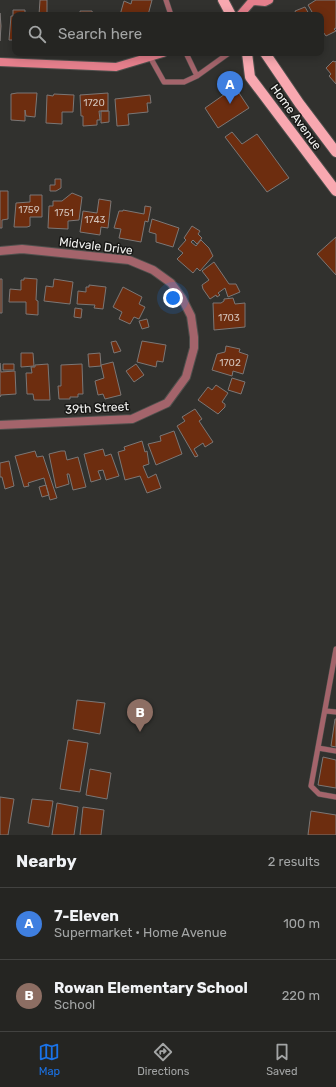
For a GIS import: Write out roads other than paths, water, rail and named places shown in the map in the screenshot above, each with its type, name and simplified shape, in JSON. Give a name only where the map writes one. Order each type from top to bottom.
[{"type":"main road","points":[[223,0],[229,12]]},
{"type":"main road","name":"Home Avenue","points":[[247,56],[250,77],[336,191]]},
{"type":"main road","name":"Home Avenue","points":[[267,56],[298,103],[336,152]]},
{"type":"street","points":[[243,12],[253,0],[266,2],[269,0]]},
{"type":"street","points":[[0,62],[116,67],[153,56]]},
{"type":"street","name":"Midvale Drive","points":[[0,251],[22,249],[129,260],[153,270],[171,283],[182,298],[191,316],[194,337]]},
{"type":"street","name":"39th Street","points":[[0,425],[132,419],[167,403],[186,377],[194,348],[194,337]]},
{"type":"lane","points":[[166,0],[170,12]]},
{"type":"lane","points":[[187,56],[197,76]]},
{"type":"lane","points":[[150,57],[164,82],[184,82],[197,76],[225,56]]},
{"type":"lane","points":[[336,649],[334,668],[311,786],[319,794],[336,797]]},
{"type":"lane","points":[[326,711],[336,712]]},
{"type":"lane","points":[[318,748],[336,751]]},
{"type":"place","name":"7-Eleven","points":[[230,104]]},
{"type":"place","name":"Rowan Elementary School","points":[[140,732]]}]
